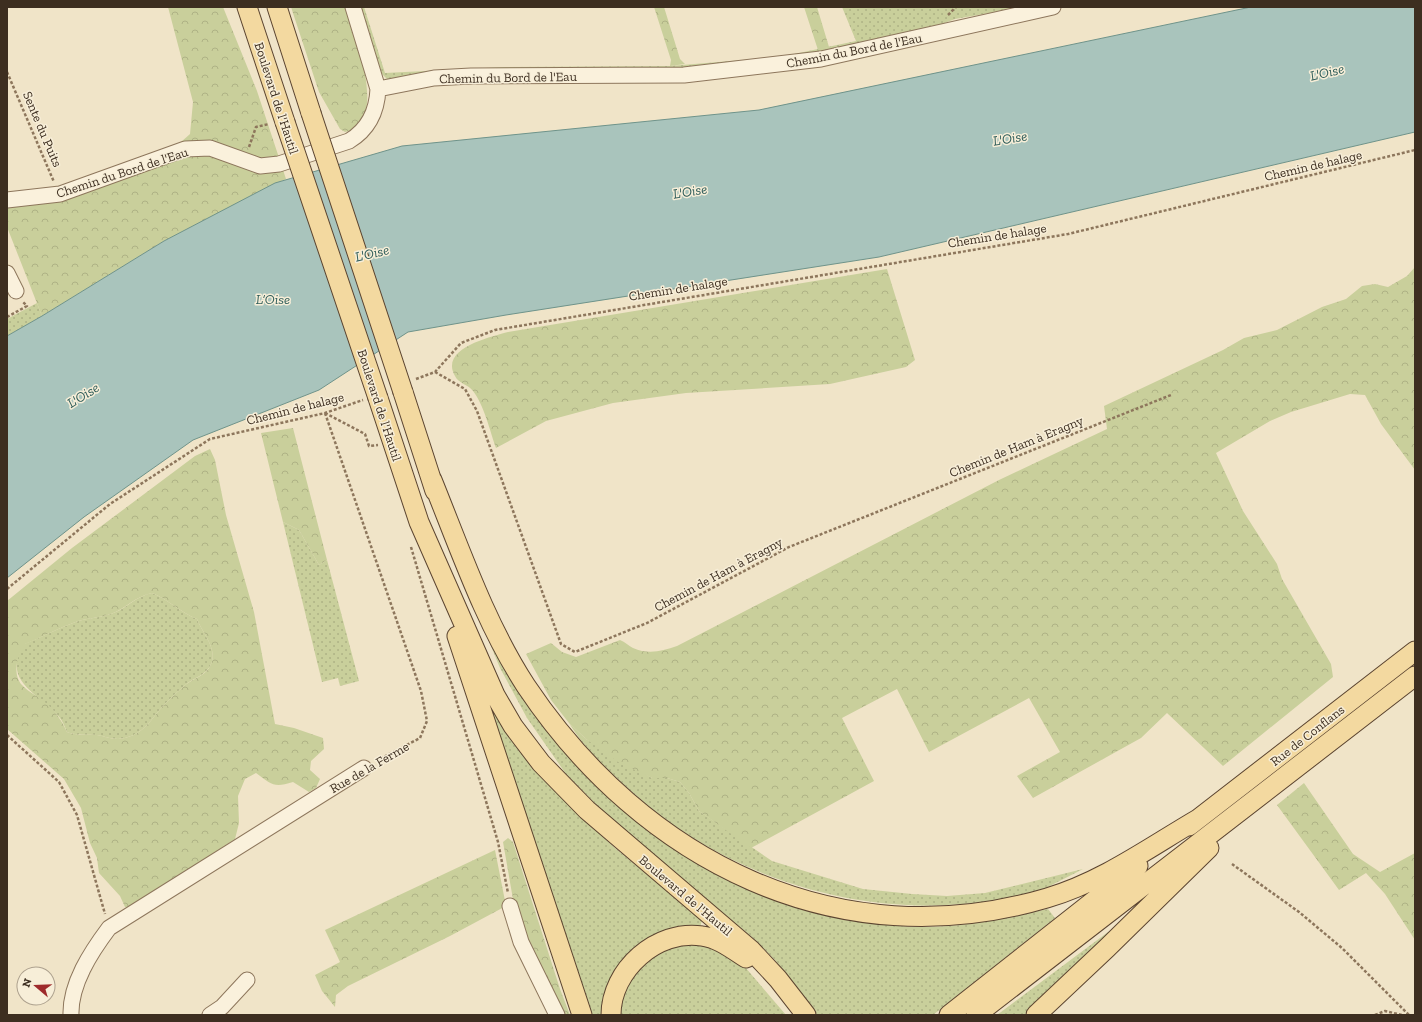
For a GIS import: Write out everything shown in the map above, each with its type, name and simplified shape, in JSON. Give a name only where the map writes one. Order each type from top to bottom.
[{"type":"main road","name":"Boulevard de l'Hautil","points":[[247,7],[280,122],[374,397],[419,522],[498,702],[526,745],[604,827],[742,942],[764,963],[806,1015]]},
{"type":"main road","name":"Boulevard de l'Hautil","points":[[277,7],[312,113],[408,386],[432,480],[464,586],[493,662],[520,716],[559,781]]},
{"type":"main road","points":[[432,480],[489,619],[525,684],[560,732],[598,775],[641,813],[698,853],[746,878],[796,898],[853,912],[902,917],[968,915],[1020,905],[1072,889],[1102,876],[1198,819]]},
{"type":"main road","points":[[419,522],[582,1015]]},
{"type":"main road","name":"Rue de Conflans","points":[[1198,819],[1415,651]]},
{"type":"main road","name":"Rue de Conflans","points":[[1266,791],[1415,676]]},
{"type":"main road","points":[[976,1015],[1266,791]]},
{"type":"main road","points":[[1036,1015],[1107,948],[1266,791]]},
{"type":"main road","points":[[949,1015],[1198,819]]},
{"type":"main road","points":[[611,1015],[617,985],[632,963],[654,946],[684,936],[702,936],[720,942],[758,966],[790,994]]},
{"type":"street","points":[[353,7],[378,89]]},
{"type":"street","name":"Chemin du Bord de l'Eau","points":[[7,200],[60,194],[185,149],[210,148],[260,166],[279,164],[349,141],[357,136],[371,120],[378,102],[378,89],[434,78],[471,76],[684,75],[790,64],[822,59],[1053,7]]},
{"type":"street","points":[[7,273],[16,291]]},
{"type":"street","name":"Rue de la Ferme","points":[[71,1015],[73,996],[76,986],[92,954],[109,928],[364,768]]},
{"type":"street","points":[[510,906],[521,942],[557,1015]]},
{"type":"street","points":[[210,1015],[222,1007],[246,980]]},
{"type":"path","name":"Sente du Puits","points":[[7,72],[60,194]]},
{"type":"path","points":[[240,158],[250,146],[256,127],[280,122]]},
{"type":"path","name":"Chemin de halage","points":[[408,386],[435,372],[461,342],[494,330],[1068,234],[1415,150]]},
{"type":"path","name":"Chemin de Ham à Eragny","points":[[435,372],[464,389],[478,411],[561,644],[575,652],[647,623],[789,547],[1171,395]]},
{"type":"path","name":"Chemin de halage","points":[[7,589],[110,504],[210,439],[325,413],[374,397]]},
{"type":"path","points":[[325,413],[365,434],[370,446],[381,444]]},
{"type":"path","name":"Rue de la Ferme","points":[[325,413],[421,691],[427,721],[420,738],[364,768]]},
{"type":"path","points":[[410,543],[498,842],[510,906]]},
{"type":"path","points":[[7,735],[59,782],[77,815],[109,928]]},
{"type":"path","points":[[1232,864],[1299,912],[1342,948],[1408,1015]]},
{"type":"path","points":[[1375,1015],[1385,1011],[1402,1015]]},
{"type":"green space","points":[[168,7],[223,7],[257,91],[286,179],[164,241],[42,316],[7,227],[7,195],[64,188],[181,142],[190,134],[193,102]]},
{"type":"green space","points":[[291,7],[347,7],[366,77],[367,96],[365,113],[358,125],[345,132],[340,129],[319,92]]},
{"type":"green space","points":[[359,7],[364,7],[385,73],[505,67],[670,66],[780,57],[856,41],[842,7],[1023,7],[955,19],[913,35],[838,51],[725,66],[388,80],[380,72]]},
{"type":"green space","points":[[654,7],[664,7],[680,59],[685,64],[670,66],[671,60]]},
{"type":"green space","points":[[804,7],[817,7],[829,47],[818,50]]},
{"type":"green space","points":[[1415,267],[1415,470],[1381,424],[1365,395],[1350,394],[1291,412],[1270,421],[1216,453],[1243,511],[1277,564],[1282,579],[1331,664],[1333,677],[1223,766],[1167,713],[1141,738],[1033,798],[1017,776],[1060,752],[1029,698],[929,752],[897,689],[842,718],[874,781],[751,848],[699,811],[689,793],[680,782],[667,778],[652,778],[618,762],[586,739],[569,723],[551,700],[526,654],[551,643],[562,652],[576,657],[620,640],[633,648],[650,652],[661,651],[677,646],[999,480],[1107,429],[1104,406],[1223,350],[1244,338],[1277,330],[1322,307],[1346,299],[1362,286],[1375,284],[1388,287],[1407,276]]},
{"type":"green space","points":[[887,269],[915,360],[906,367],[830,384],[686,393],[613,403],[546,421],[496,448],[484,411],[477,397],[471,389],[456,378],[452,366],[454,358],[460,351],[469,345],[508,332]]},
{"type":"green space","points":[[37,303],[42,316],[7,336],[7,319]]},
{"type":"green space","points":[[293,428],[327,560],[319,565],[299,530],[283,522],[261,433]]},
{"type":"green space","points":[[210,449],[215,460],[226,515],[254,612],[275,724],[294,728],[323,738],[324,749],[311,761],[310,770],[320,779],[316,788],[309,792],[293,782],[281,785],[270,783],[256,773],[245,779],[238,796],[239,823],[235,839],[130,908],[125,907],[120,896],[99,873],[97,858],[90,843],[81,808],[64,779],[7,729],[7,601],[72,548],[195,456]],"holes":[[[152,593],[197,619],[211,646],[213,658],[209,668],[202,675],[190,681],[173,696],[149,723],[136,734],[125,738],[115,739],[97,735],[67,732],[61,720],[53,710],[44,701],[25,688],[19,681],[16,670],[22,648],[25,644],[78,621],[111,614],[122,609],[135,600]]]},
{"type":"green space","points":[[283,522],[299,530],[319,565],[327,560],[359,681],[340,686],[338,678],[322,682]]},
{"type":"green space","points":[[152,593],[197,619],[211,646],[213,658],[209,668],[190,681],[173,696],[149,723],[136,734],[125,738],[115,739],[97,735],[67,732],[60,718],[26,686],[20,678],[17,668],[18,657],[24,644],[78,621],[117,612],[140,597]]},
{"type":"green space","points":[[490,637],[574,762],[610,797],[648,828],[688,856],[730,880],[775,899],[821,914],[870,923],[920,927],[952,926],[1048,909],[1055,918],[933,1015],[817,1015],[775,960],[752,937],[619,828],[566,774],[527,718],[500,668],[488,639]]},
{"type":"green space","points":[[491,699],[552,787],[572,808],[615,848],[702,920],[700,928],[663,935],[606,1015],[590,1015],[485,701]]},
{"type":"green space","points":[[569,723],[586,739],[652,778],[667,778],[680,782],[689,793],[699,811],[772,861],[863,889],[947,896],[985,893],[1083,869],[1046,888],[1026,894],[994,901],[963,904],[918,905],[873,902],[829,894],[786,882],[744,865],[704,845],[667,820],[632,792],[606,768],[590,751]]},
{"type":"green space","points":[[1304,783],[1353,854],[1380,872],[1415,853],[1415,940],[1385,894],[1366,873],[1339,890],[1277,805]]},
{"type":"green space","points":[[508,838],[513,842],[560,989],[570,1015],[562,1015],[525,940],[514,905],[503,842]]},
{"type":"green space","points":[[495,850],[506,906],[450,936],[348,986],[336,995],[335,1007],[322,991],[315,975],[340,962],[325,930]]},
{"type":"green space","points":[[1108,932],[1110,935],[1024,1015],[997,1015]]},
{"type":"green space","points":[[688,943],[712,945],[745,967],[786,1015],[620,1015],[621,1005],[628,985],[633,976],[646,960],[664,949]]},
{"type":"water","name":"L’Oise","points":[[1251,7],[1415,7],[1415,132],[879,257],[506,315],[408,332],[319,390],[193,440],[84,517],[7,578],[7,336],[164,241],[275,183],[402,146],[759,110]]},
{"type":"water label","name":"L'Oise","points":[[1327,72]]},
{"type":"water label","name":"L'Oise","points":[[1010,138]]},
{"type":"water label","name":"L'Oise","points":[[690,191]]},
{"type":"water label","name":"L'Oise","points":[[372,253]]},
{"type":"water label","name":"L'Oise","points":[[83,395]]}]
